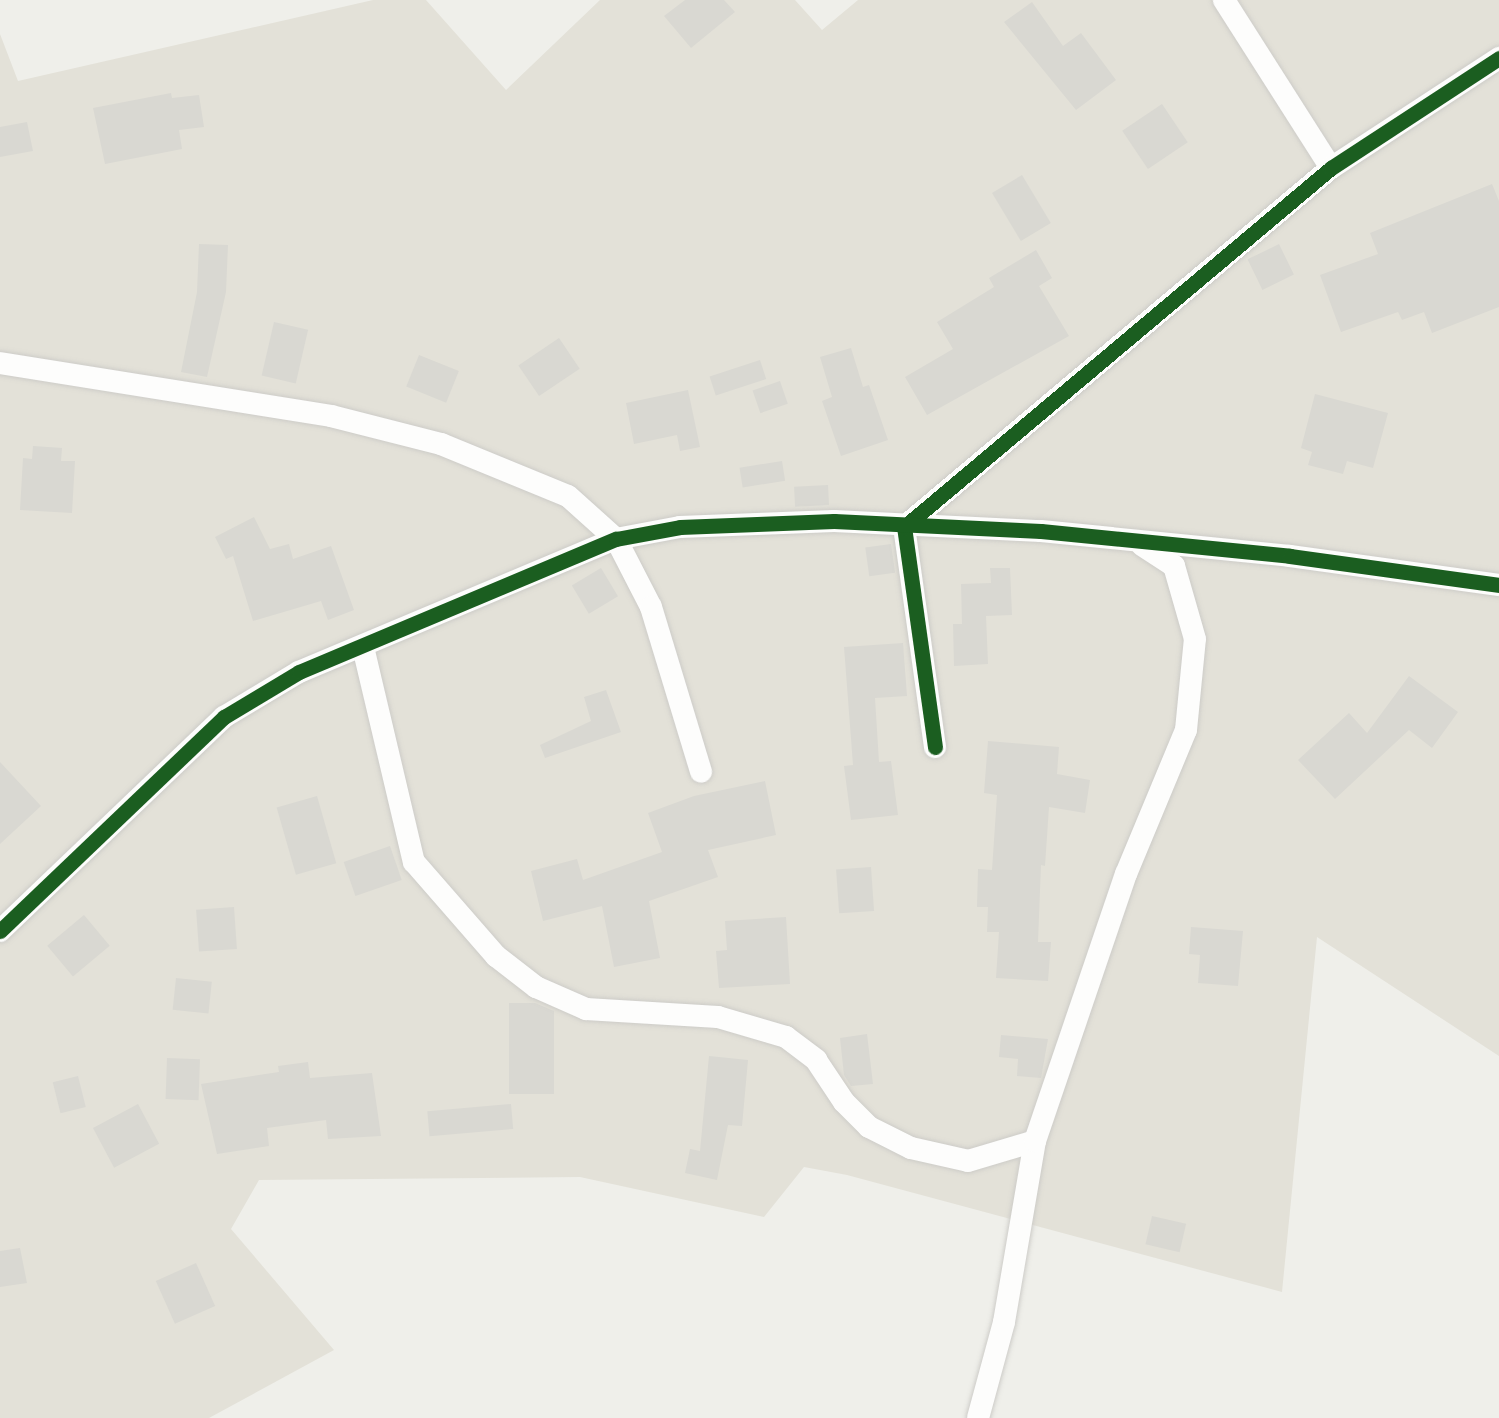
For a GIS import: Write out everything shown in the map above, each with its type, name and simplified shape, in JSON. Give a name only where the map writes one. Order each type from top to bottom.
[{"type":"street","points":[[1224,0],[1331,168]]},
{"type":"street","points":[[904,526],[1331,168],[1499,58]]},
{"type":"street","points":[[0,363],[332,416],[441,444],[568,496],[616,539],[651,608],[701,772]]},
{"type":"street","points":[[0,931],[224,717],[299,672],[616,539],[680,526],[834,521],[1040,531],[1290,556],[1499,585]]},
{"type":"street","points":[[904,526],[935,747]]},
{"type":"street","points":[[978,1418],[1004,1322],[1035,1141],[1126,874],[1186,730],[1195,639],[1174,566],[1140,543]]},
{"type":"street","points":[[363,647],[414,862],[496,956],[536,987],[586,1010],[718,1017],[786,1037],[816,1060],[844,1102],[868,1127],[911,1148],[968,1160],[1035,1141]]},
{"type":"shaded area","points":[[373,0],[426,0],[506,90],[600,0],[795,0],[822,30],[858,0],[1499,0],[1499,1056],[1317,937],[1282,1292],[847,1175],[804,1167],[764,1217],[580,1177],[259,1180],[231,1229],[334,1350],[209,1418],[0,1418],[0,34],[18,81]]},
{"type":"building","points":[[685,0],[724,0],[735,12],[691,48],[664,16]]},
{"type":"building","points":[[1032,2],[1063,46],[1081,33],[1116,80],[1076,110],[1004,22]]},
{"type":"building","points":[[171,93],[172,98],[199,95],[204,127],[179,130],[182,149],[105,164],[93,108]]},
{"type":"building","points":[[1162,104],[1188,142],[1148,169],[1122,131]]},
{"type":"building","points":[[27,122],[33,151],[0,157],[0,127]]},
{"type":"building","points":[[1022,175],[1051,223],[1021,241],[992,193]]},
{"type":"building","points":[[1492,184],[1499,201],[1499,307],[1432,333],[1424,312],[1402,320],[1398,312],[1341,332],[1320,275],[1378,254],[1370,233]]},
{"type":"building","points":[[199,244],[228,245],[226,292],[207,377],[181,372],[197,292]]},
{"type":"building","points":[[1279,244],[1294,275],[1262,290],[1248,259]]},
{"type":"building","points":[[1036,250],[1052,278],[1039,286],[1069,336],[927,415],[905,377],[953,349],[937,322],[994,287],[989,278]]},
{"type":"building","points":[[274,322],[308,330],[296,383],[262,376]]},
{"type":"building","points":[[559,338],[580,369],[539,396],[518,365]]},
{"type":"building","points":[[851,348],[863,387],[869,385],[888,440],[841,456],[822,401],[832,397],[820,357]]},
{"type":"building","points":[[419,355],[459,371],[446,403],[406,387]]},
{"type":"building","points":[[760,360],[766,379],[716,395],[710,376]]},
{"type":"building","points":[[780,381],[788,404],[760,413],[753,390]]},
{"type":"building","points":[[688,390],[700,447],[680,451],[677,435],[634,444],[626,403]]},
{"type":"building","points":[[1315,394],[1388,413],[1373,468],[1347,461],[1343,474],[1308,465],[1312,452],[1301,448]]},
{"type":"building","points":[[33,446],[62,448],[61,461],[75,461],[72,513],[20,510],[23,458],[32,459]]},
{"type":"building","points":[[782,461],[785,481],[743,487],[740,468]]},
{"type":"building","points":[[828,485],[829,505],[795,507],[794,487]]},
{"type":"building","points":[[254,517],[270,549],[289,544],[293,559],[331,546],[354,610],[328,620],[321,601],[253,621],[233,556],[226,559],[215,537]]},
{"type":"building","points":[[891,544],[895,573],[869,576],[865,548]]},
{"type":"building","points":[[601,568],[618,596],[589,614],[572,586]]},
{"type":"building","points":[[990,568],[1010,568],[1012,615],[986,616],[988,664],[954,666],[953,624],[962,624],[961,584],[991,583]]},
{"type":"building","points":[[903,643],[907,696],[875,698],[879,762],[891,761],[898,815],[851,820],[844,766],[853,765],[844,647]]},
{"type":"building","points":[[1409,676],[1458,712],[1432,748],[1409,730],[1335,799],[1298,760],[1349,713],[1367,733]]},
{"type":"building","points":[[606,690],[621,732],[545,758],[540,745],[591,721],[584,697]]},
{"type":"building","points":[[988,741],[1059,747],[1057,774],[1090,780],[1085,813],[1049,807],[1045,866],[1041,865],[1038,942],[1051,942],[1048,981],[996,978],[999,932],[987,932],[988,907],[977,907],[978,869],[992,870],[997,795],[984,793]]},
{"type":"building","points":[[0,762],[41,806],[0,844]]},
{"type":"building","points":[[765,781],[776,835],[708,850],[718,877],[649,901],[660,958],[614,967],[602,906],[543,921],[531,871],[577,859],[583,880],[662,852],[648,813],[694,796]]},
{"type":"building","points":[[317,796],[336,863],[296,875],[277,808]]},
{"type":"building","points":[[390,846],[402,880],[355,896],[344,862]]},
{"type":"building","points":[[871,867],[874,911],[839,913],[836,869]]},
{"type":"building","points":[[234,907],[237,949],[199,952],[196,910]]},
{"type":"building","points":[[84,915],[110,946],[73,976],[47,946]]},
{"type":"building","points":[[786,917],[790,984],[719,988],[716,951],[727,950],[725,921]]},
{"type":"building","points":[[1191,927],[1243,931],[1238,986],[1198,983],[1200,955],[1189,954]]},
{"type":"building","points":[[176,978],[212,982],[208,1014],[173,1010]]},
{"type":"building","points":[[509,1003],[535,1003],[554,1011],[554,1094],[509,1094]]},
{"type":"building","points":[[867,1034],[873,1084],[851,1086],[844,1075],[840,1038]]},
{"type":"building","points":[[1001,1035],[1048,1039],[1041,1078],[1017,1076],[1018,1059],[999,1057]]},
{"type":"building","points":[[709,1056],[748,1060],[742,1126],[728,1125],[717,1180],[685,1173],[690,1149],[700,1151]]},
{"type":"building","points":[[167,1058],[200,1059],[199,1100],[166,1099]]},
{"type":"building","points":[[308,1062],[310,1078],[372,1073],[381,1136],[328,1139],[326,1120],[267,1128],[269,1146],[217,1154],[201,1084],[279,1072],[278,1066]]},
{"type":"building","points":[[78,1076],[86,1107],[61,1113],[53,1082]]},
{"type":"building","points":[[138,1104],[159,1144],[114,1168],[93,1128]]},
{"type":"building","points":[[511,1104],[513,1129],[429,1136],[427,1111]]},
{"type":"building","points":[[1152,1216],[1186,1224],[1180,1252],[1145,1244]]},
{"type":"building","points":[[20,1248],[27,1283],[0,1287],[0,1251]]},
{"type":"building","points":[[196,1263],[215,1306],[175,1324],[156,1281]]},
{"type":"cycle path","points":[[935,747],[904,527],[1331,168],[1499,58]]},
{"type":"cycle path","points":[[0,931],[224,717],[299,672],[616,539],[680,527],[834,521],[1041,531],[1290,556],[1499,585]]}]
